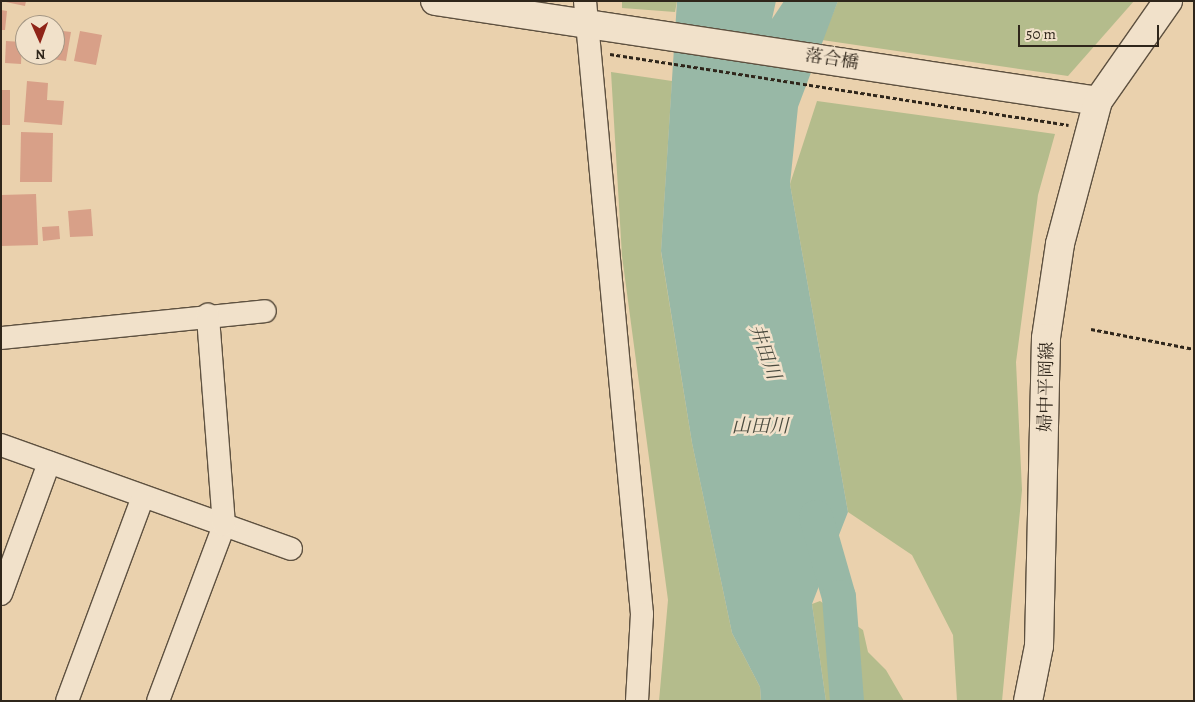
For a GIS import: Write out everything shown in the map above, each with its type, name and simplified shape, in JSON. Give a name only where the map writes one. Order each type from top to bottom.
[{"type":"main road","points":[[435,1],[586,12]]},
{"type":"main road","points":[[1087,99],[1168,1]]},
{"type":"main road","name":"落合橋","points":[[586,12],[1087,99]]},
{"type":"main road","name":"婦中平岡線","points":[[1028,701],[1039,646],[1046,338],[1060,244],[1087,99]]},
{"type":"street","points":[[586,12],[606,266],[642,614],[637,701]]},
{"type":"street","points":[[1,338],[208,315],[265,311]]},
{"type":"street","points":[[158,701],[224,525],[208,315]]},
{"type":"street","points":[[1,446],[142,499],[224,525],[290,549]]},
{"type":"street","points":[[1,594],[49,464]]},
{"type":"street","points":[[67,701],[142,499]]},
{"type":"path","points":[[600,53],[1072,125]]},
{"type":"path","points":[[1091,329],[1194,350]]},
{"type":"shaded area","points":[[622,1],[677,1],[675,12],[622,8]]},
{"type":"shaded area","points":[[838,1],[1134,1],[1068,76],[822,40]]},
{"type":"shaded area","points":[[611,72],[672,81],[661,252],[692,443],[732,633],[760,687],[761,701],[659,701],[668,600],[622,256]]},
{"type":"shaded area","points":[[817,101],[1055,134],[1038,195],[1016,362],[1022,490],[1002,701],[957,701],[953,635],[912,555],[848,512],[790,184]]},
{"type":"shaded area","points":[[820,601],[863,630],[868,652],[886,670],[904,701],[826,701],[812,604]]},
{"type":"water","name":"山田川","points":[[677,1],[776,1],[772,19],[784,1],[838,1],[798,107],[790,184],[848,512],[812,604],[826,701],[761,701],[760,687],[732,633],[692,443],[661,251]]},
{"type":"building","points":[[1,1],[26,1],[25,6]]},
{"type":"building","points":[[1,10],[7,11],[5,30],[1,30]]},
{"type":"building","points":[[65,31],[71,32],[65,61]]},
{"type":"building","points":[[80,31],[102,35],[96,65],[74,61]]},
{"type":"building","points":[[6,41],[15,42],[15,64],[5,63]]},
{"type":"building","points":[[27,81],[48,83],[47,100],[64,101],[62,125],[24,122]]},
{"type":"building","points":[[1,90],[10,90],[10,125],[1,125]]},
{"type":"building","points":[[21,132],[53,133],[52,182],[20,182]]},
{"type":"building","points":[[36,194],[38,245],[1,246],[1,195]]},
{"type":"building","points":[[91,209],[93,236],[70,237],[68,211]]},
{"type":"building","points":[[59,226],[60,239],[43,241],[42,227]]},
{"type":"waterway","name":"井田川","points":[[816,517],[839,597],[847,701]]}]
